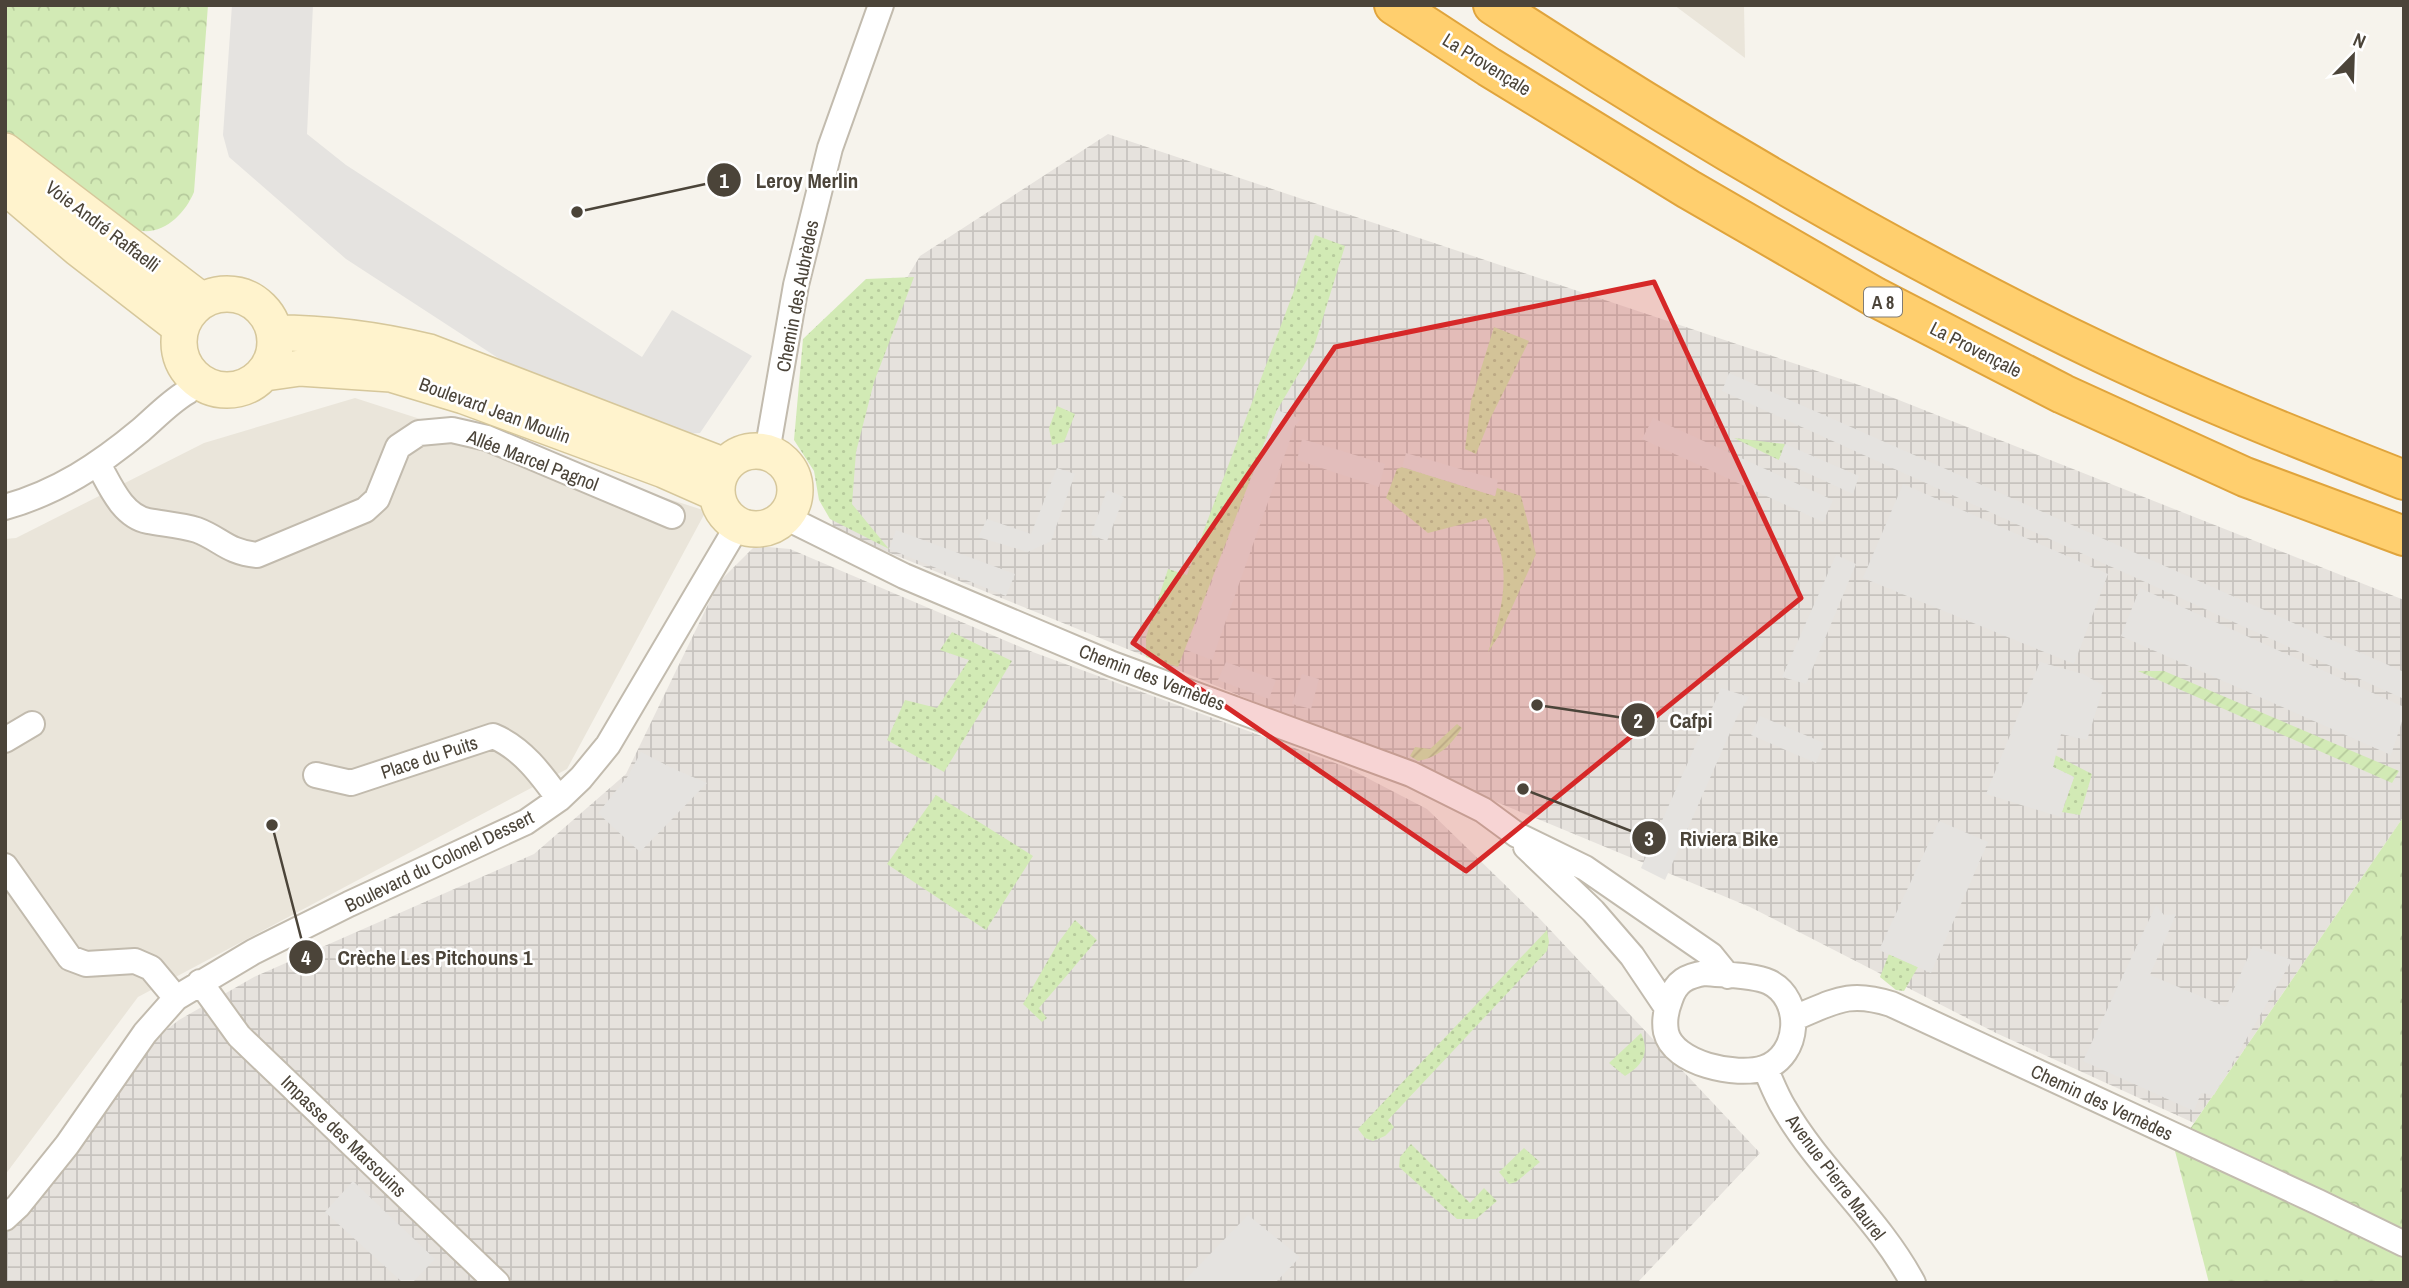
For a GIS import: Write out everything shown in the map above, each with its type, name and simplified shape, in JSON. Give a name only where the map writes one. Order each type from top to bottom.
[{"type":"highway","name":"La Provençale","points":[[1394,5],[1677,181],[1875,297],[2063,394],[2245,477],[2404,536]]},
{"type":"highway","points":[[1493,5],[1770,178],[1941,270],[2103,353],[2270,427],[2404,480]]},
{"type":"street","name":"Chemin des Aubrèdes","points":[[767,452],[799,273],[830,148],[878,14]]},
{"type":"street","name":"Voie André Raffaelli","points":[[5,150],[191,315]]},
{"type":"street","name":"Voie André Raffaelli","points":[[5,186],[79,249],[191,315]]},
{"type":"street","points":[[5,211],[24,214],[79,249]]},
{"type":"street","points":[[226,294],[243,297],[258,305],[269,317],[275,333],[272,360],[265,373],[254,383],[240,389],[225,391],[197,380],[187,369],[181,356],[179,342],[191,315],[213,296],[226,294]]},
{"type":"street","name":"Boulevard Jean Moulin","points":[[275,333],[345,338],[429,352],[721,479]]},
{"type":"street","name":"Boulevard Jean Moulin","points":[[265,373],[300,368],[347,369],[402,377],[464,396],[664,470],[721,479]]},
{"type":"street","points":[[5,507],[26,502],[70,482],[99,464],[187,392],[197,380]]},
{"type":"street","name":"Allée Marcel Pagnol","points":[[99,464],[117,498],[131,514],[145,520],[199,531],[239,554],[257,555],[365,510],[377,499],[398,447],[419,433],[452,430],[487,438],[672,516]]},
{"type":"street","points":[[754,450],[767,452],[779,457],[789,467],[796,493],[785,517],[775,525],[750,529],[738,525],[720,508],[721,479],[742,453],[754,450]]},
{"type":"street","name":"Chemin des Vernèdes","points":[[785,517],[904,576],[1112,664],[1411,774],[1483,810],[1517,835],[1585,868],[1711,955],[1728,976]]},
{"type":"street","name":"Boulevard du Colonel Dessert","points":[[5,1218],[18,1206],[67,1145],[145,1033],[176,998],[200,982],[349,904],[526,822],[559,799],[581,778],[608,745],[738,525]]},
{"type":"street","points":[[5,740],[32,724]]},
{"type":"street","name":"Place du Puits","points":[[316,775],[351,783],[493,736],[511,744],[542,775],[559,799]]},
{"type":"street","name":"Chemin des Vernèdes","points":[[1517,835],[1532,854],[1593,911],[1632,956],[1667,1008]]},
{"type":"street","points":[[5,866],[69,958],[86,964],[135,961],[151,968],[176,998]]},
{"type":"street","points":[[1705,973],[1728,976],[1768,981],[1790,1001],[1794,1018],[1791,1037],[1781,1056],[1765,1068],[1730,1069],[1698,1063],[1686,1057],[1666,1034],[1667,1008],[1672,992],[1688,976],[1705,973]]},
{"type":"street","name":"Impasse des Marsouins","points":[[200,982],[239,1036],[488,1280]]},
{"type":"street","name":"Chemin des Vernèdes","points":[[1794,1018],[1850,997],[1869,997],[1891,1004],[2404,1244]]},
{"type":"street","name":"Boulevard du Colonel Dessert","points":[[5,1200],[27,1176],[134,1026],[162,1000],[176,998]]},
{"type":"street","name":"Avenue Pierre Maurel","points":[[1765,1068],[1783,1107],[1799,1131],[1872,1222],[1913,1283]]},
{"type":"highlighted area","points":[[1654,282],[1801,598],[1466,871],[1133,643],[1335,347]]},
{"type":"shaded area","points":[[232,5],[313,5],[307,134],[346,165],[642,357],[672,310],[752,356],[700,433],[680,434],[515,369],[346,259],[229,157],[223,135]]},
{"type":"shaded area","points":[[1674,5],[1744,5],[1745,58]]},
{"type":"shaded area","points":[[1108,134],[1871,389],[2404,600],[2404,816],[2194,1123],[1996,1033],[1750,907],[833,530],[829,456],[842,387],[920,256]]},
{"type":"shaded area","points":[[1729,373],[2404,672],[2404,699],[1722,391]]},
{"type":"shaded area","points":[[355,398],[706,511],[567,769],[138,997],[5,1175],[5,539],[16,538],[204,443]]},
{"type":"shaded area","points":[[1277,410],[1301,419],[1295,426],[1212,660],[1186,650]]},
{"type":"shaded area","points":[[1653,418],[1833,500],[1823,522],[1642,439]]},
{"type":"shaded area","points":[[1302,439],[1385,464],[1379,487],[1297,460]]},
{"type":"shaded area","points":[[1785,444],[1859,476],[1853,494],[1779,460]]},
{"type":"shaded area","points":[[1406,453],[1498,480],[1495,496],[1402,467]]},
{"type":"shaded area","points":[[1057,468],[1075,474],[1051,541],[1028,552],[978,537],[987,519],[1031,534]]},
{"type":"shaded area","points":[[1903,484],[2108,574],[2074,664],[1863,578]]},
{"type":"shaded area","points":[[1107,490],[1124,497],[1107,541],[1091,535]]},
{"type":"shaded area","points":[[896,530],[1015,574],[1006,596],[889,549]]},
{"type":"shaded area","points":[[755,546],[790,549],[1030,651],[1346,767],[1427,809],[1539,918],[1760,1153],[1637,1283],[5,1283],[5,1233],[20,1222],[50,1187],[161,1034],[179,1020],[254,977],[534,854],[626,774],[719,582]]},
{"type":"shaded area","points":[[1836,555],[1856,564],[1806,684],[1782,677]]},
{"type":"shaded area","points":[[2140,588],[2404,707],[2391,755],[2121,636]]},
{"type":"shaded area","points":[[1226,662],[1276,680],[1269,699],[1218,680]]},
{"type":"shaded area","points":[[2040,662],[2083,674],[2104,686],[2087,740],[2061,734],[2053,767],[2074,777],[2060,817],[1986,794]]},
{"type":"shaded area","points":[[1302,674],[1319,679],[1311,709],[1292,704]]},
{"type":"shaded area","points":[[1721,688],[1749,697],[1737,717],[1665,880],[1641,868]]},
{"type":"shaded area","points":[[1760,716],[1824,743],[1816,763],[1751,735]]},
{"type":"shaded area","points":[[641,752],[707,783],[640,852],[598,813],[628,776]]},
{"type":"shaded area","points":[[1939,821],[1988,842],[1931,973],[1879,950]]},
{"type":"shaded area","points":[[2156,905],[2164,915],[2176,914],[2150,975],[2226,1007],[2253,946],[2292,960],[2214,1095],[2201,1093],[2194,1111],[2083,1061]]},
{"type":"shaded area","points":[[353,1181],[435,1259],[412,1283],[401,1281],[325,1212]]},
{"type":"shaded area","points":[[1248,1215],[1300,1257],[1275,1283],[1182,1283]]},
{"type":"green space","points":[[5,5],[208,5],[194,192],[184,209],[169,224],[151,231],[128,227],[81,194],[5,132]]},
{"type":"green space","points":[[1315,235],[1345,246],[1313,350],[1277,410],[1178,667],[1146,657],[1146,637],[1168,569],[1187,575]]},
{"type":"green space","points":[[914,277],[874,382],[856,452],[852,504],[889,549],[830,519],[819,500],[814,471],[794,440],[803,339],[866,279]]},
{"type":"green space","points":[[1494,327],[1529,341],[1490,419],[1476,454],[1465,449],[1471,401]]},
{"type":"green space","points":[[1057,406],[1075,414],[1064,442],[1052,445],[1049,428]]},
{"type":"green space","points":[[1734,438],[1785,444],[1779,460]]},
{"type":"green space","points":[[1402,467],[1495,496],[1497,488],[1521,496],[1536,554],[1500,634],[1488,652],[1504,584],[1495,535],[1486,518],[1428,533],[1386,498],[1397,469]]},
{"type":"green space","points":[[952,632],[1012,661],[944,772],[887,740],[905,700],[937,708],[969,660],[940,650]]},
{"type":"green space","points":[[2138,671],[2164,671],[2399,771],[2392,783]]},
{"type":"green space","points":[[1457,724],[1462,728],[1439,753],[1418,761],[1410,756],[1415,747],[1430,749]]},
{"type":"green space","points":[[2055,755],[2092,774],[2080,815],[2062,812],[2074,777],[2053,767]]},
{"type":"green space","points":[[936,795],[1033,856],[986,930],[887,864]]},
{"type":"green space","points":[[2404,816],[2404,1283],[2209,1283],[2175,1151]]},
{"type":"green space","points":[[1075,920],[1097,940],[1039,1008],[1047,1018],[1042,1022],[1023,1004],[1058,943]]},
{"type":"green space","points":[[1547,930],[1547,951],[1388,1120],[1394,1127],[1385,1136],[1373,1141],[1365,1138],[1358,1129]]},
{"type":"green space","points":[[1889,954],[1918,967],[1904,991],[1896,990],[1880,977]]},
{"type":"green space","points":[[1641,1033],[1645,1047],[1643,1058],[1625,1076],[1609,1063]]},
{"type":"green space","points":[[1411,1144],[1470,1203],[1484,1188],[1497,1201],[1476,1219],[1457,1219],[1399,1167],[1400,1157]]},
{"type":"green space","points":[[1524,1148],[1540,1162],[1516,1182],[1509,1184],[1499,1172]]},
{"type":"place","name":"Leroy Merlin","points":[[577,212]]},
{"type":"place","name":"Cafpi","points":[[1537,705]]},
{"type":"place","name":"Riviera Bike","points":[[1523,789]]},
{"type":"place","name":"Crèche Les Pitchouns 1","points":[[272,825]]}]
